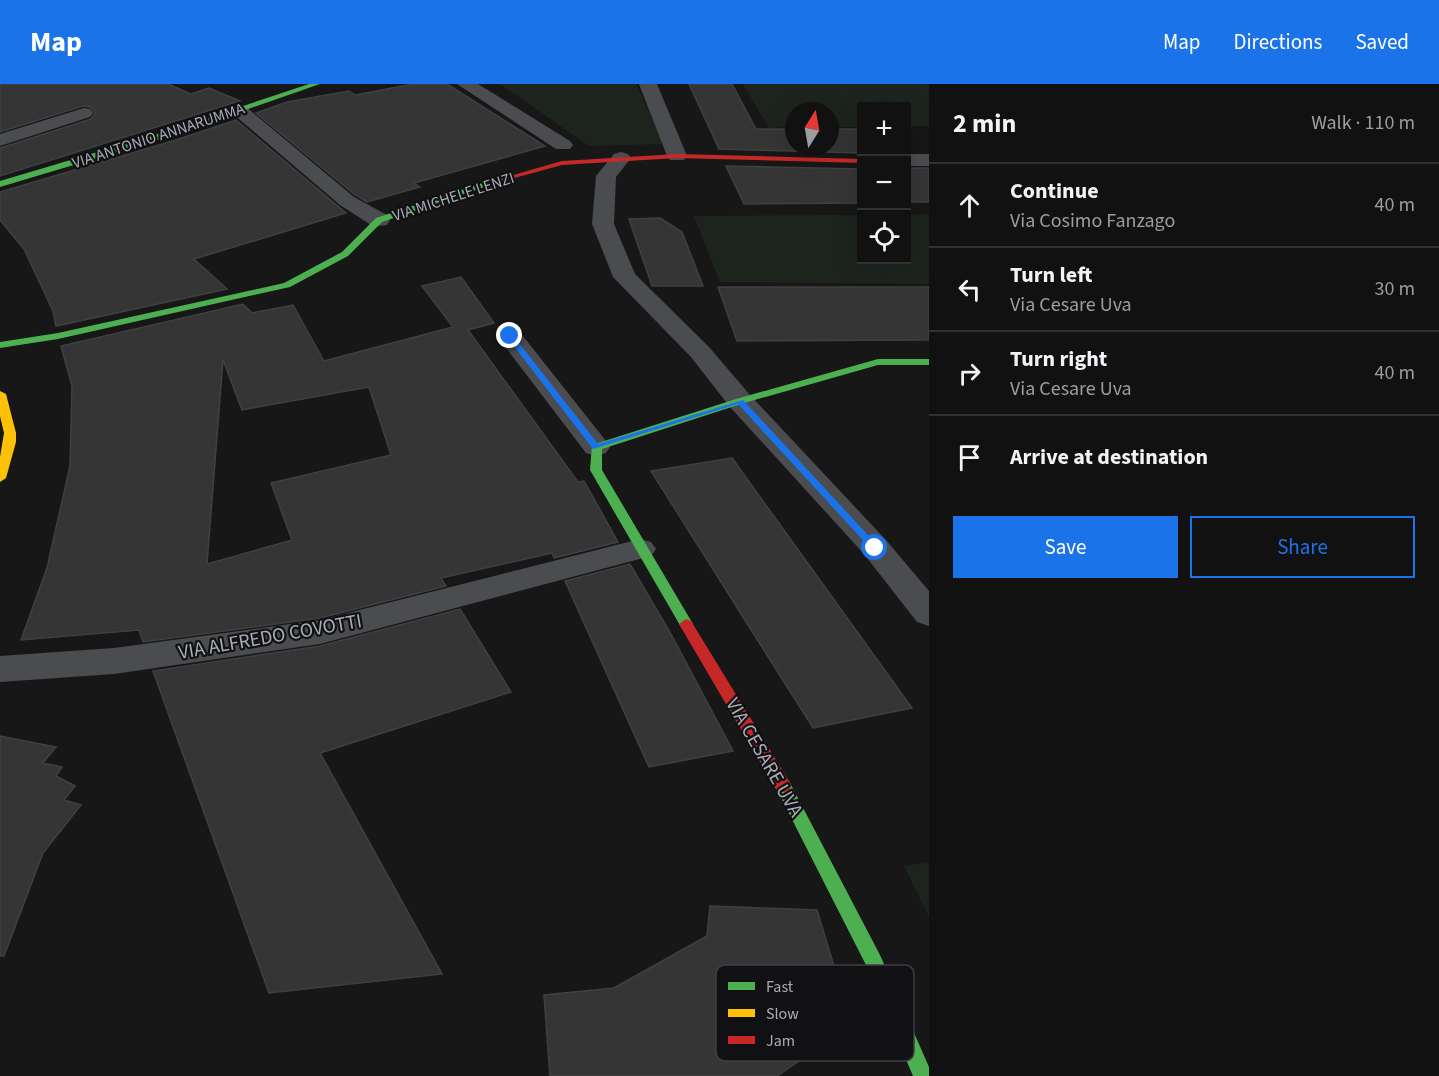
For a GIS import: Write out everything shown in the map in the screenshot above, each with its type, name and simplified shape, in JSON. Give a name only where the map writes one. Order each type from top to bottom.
[{"type":"street","name":"VIA ANTONIO ANNARUMMA","points":[[0,184],[171,133],[316,84]]},
{"type":"street","points":[[466,84],[563,145]]},
{"type":"street","points":[[648,84],[677,156]]},
{"type":"street","points":[[239,110],[347,201],[380,220]]},
{"type":"street","points":[[0,140],[84,112]]},
{"type":"street","name":"VIA MICHELE LENZI","points":[[0,345],[57,336],[287,285],[345,254],[380,220],[499,180],[562,163],[677,156],[857,161]]},
{"type":"street","points":[[621,158],[606,176],[603,224],[625,277],[700,352],[740,401],[875,548],[929,614]]},
{"type":"street","points":[[911,160],[929,159]]},
{"type":"street","points":[[510,336],[596,447],[740,401],[878,362],[929,362]]},
{"type":"street","points":[[0,394],[10,433],[10,442],[0,477]]},
{"type":"street","name":"VIA CESARE UVA","points":[[596,447],[596,470],[640,549],[781,781],[875,965]]},
{"type":"street","name":"VIA ALFREDO COVOTTI","points":[[0,669],[114,662],[320,632],[640,549]]},
{"type":"street","name":"VIA CESARE UVA","points":[[914,1055],[923,1076]]},
{"type":"shaded area","points":[[500,84],[636,84],[664,144],[589,146]]},
{"type":"shaded area","points":[[743,84],[929,84],[929,126],[911,126],[911,102],[857,102],[857,127],[839,127],[839,102],[785,102],[785,127],[769,128]]},
{"type":"shaded area","points":[[929,214],[929,284],[720,282],[694,216],[857,215],[857,264],[911,264],[911,215]]},
{"type":"shaded area","points":[[929,862],[929,917],[904,866]]},
{"type":"building","points":[[0,84],[168,84],[191,94],[209,88],[240,101],[0,176],[0,148],[91,119],[95,113],[90,107],[83,106],[0,132]]},
{"type":"building","points":[[413,84],[447,84],[545,146],[414,183],[420,187],[367,202],[355,195],[256,113],[287,102],[349,91],[355,95]]},
{"type":"building","points":[[689,84],[732,84],[756,129],[785,129],[785,151],[719,149]]},
{"type":"building","points":[[236,120],[346,213],[194,259],[227,289],[56,326],[53,311],[24,249],[0,220],[0,192]]},
{"type":"building","points":[[839,129],[857,129],[857,153],[839,152]]},
{"type":"building","points":[[726,166],[857,169],[857,203],[744,204]]},
{"type":"building","points":[[911,168],[929,168],[929,202],[911,202]]},
{"type":"building","points":[[660,218],[682,232],[703,286],[652,286],[629,219]]},
{"type":"building","points":[[461,277],[494,323],[468,330],[578,482],[584,481],[618,542],[554,558],[552,553],[441,578],[446,586],[320,618],[143,642],[139,630],[21,640],[47,568],[70,466],[72,386],[61,346],[243,304],[252,313],[293,305],[324,361],[453,327],[422,286]],"holes":[[[223,360],[242,410],[369,387],[391,455],[271,483],[292,540],[207,564]]]},
{"type":"building","points":[[718,287],[929,287],[929,340],[737,341]]},
{"type":"building","points":[[732,458],[912,708],[813,728],[651,471]]},
{"type":"building","points":[[630,564],[671,634],[733,751],[649,767],[565,581]]},
{"type":"building","points":[[460,609],[511,692],[320,753],[442,974],[269,993],[153,671],[320,646]]},
{"type":"building","points":[[0,736],[56,747],[43,763],[62,767],[56,776],[75,786],[64,800],[81,805],[43,853],[4,956],[0,956]]},
{"type":"building","points":[[710,906],[817,910],[834,965],[716,965],[716,1061],[799,1061],[777,1076],[550,1076],[544,995],[614,988],[707,936]]},
{"type":"traffic: fast","points":[[0,184],[171,133],[316,84]]},
{"type":"traffic: fast","points":[[0,345],[58,336],[287,285],[345,254],[379,220],[507,178]]},
{"type":"traffic: fast","points":[[686,624],[596,470],[596,447],[740,401],[878,362],[929,362]]},
{"type":"traffic: fast","points":[[783,786],[875,965]]},
{"type":"traffic: fast","points":[[914,1055],[923,1076]]},
{"type":"traffic: slow","points":[[0,394],[10,433],[10,442],[0,478]]},
{"type":"traffic: jam","points":[[507,178],[562,163],[677,156],[857,161]]},
{"type":"traffic: jam","points":[[686,624],[783,786]]},
{"type":"route","points":[[510,336],[596,447],[740,401],[875,548]]}]
